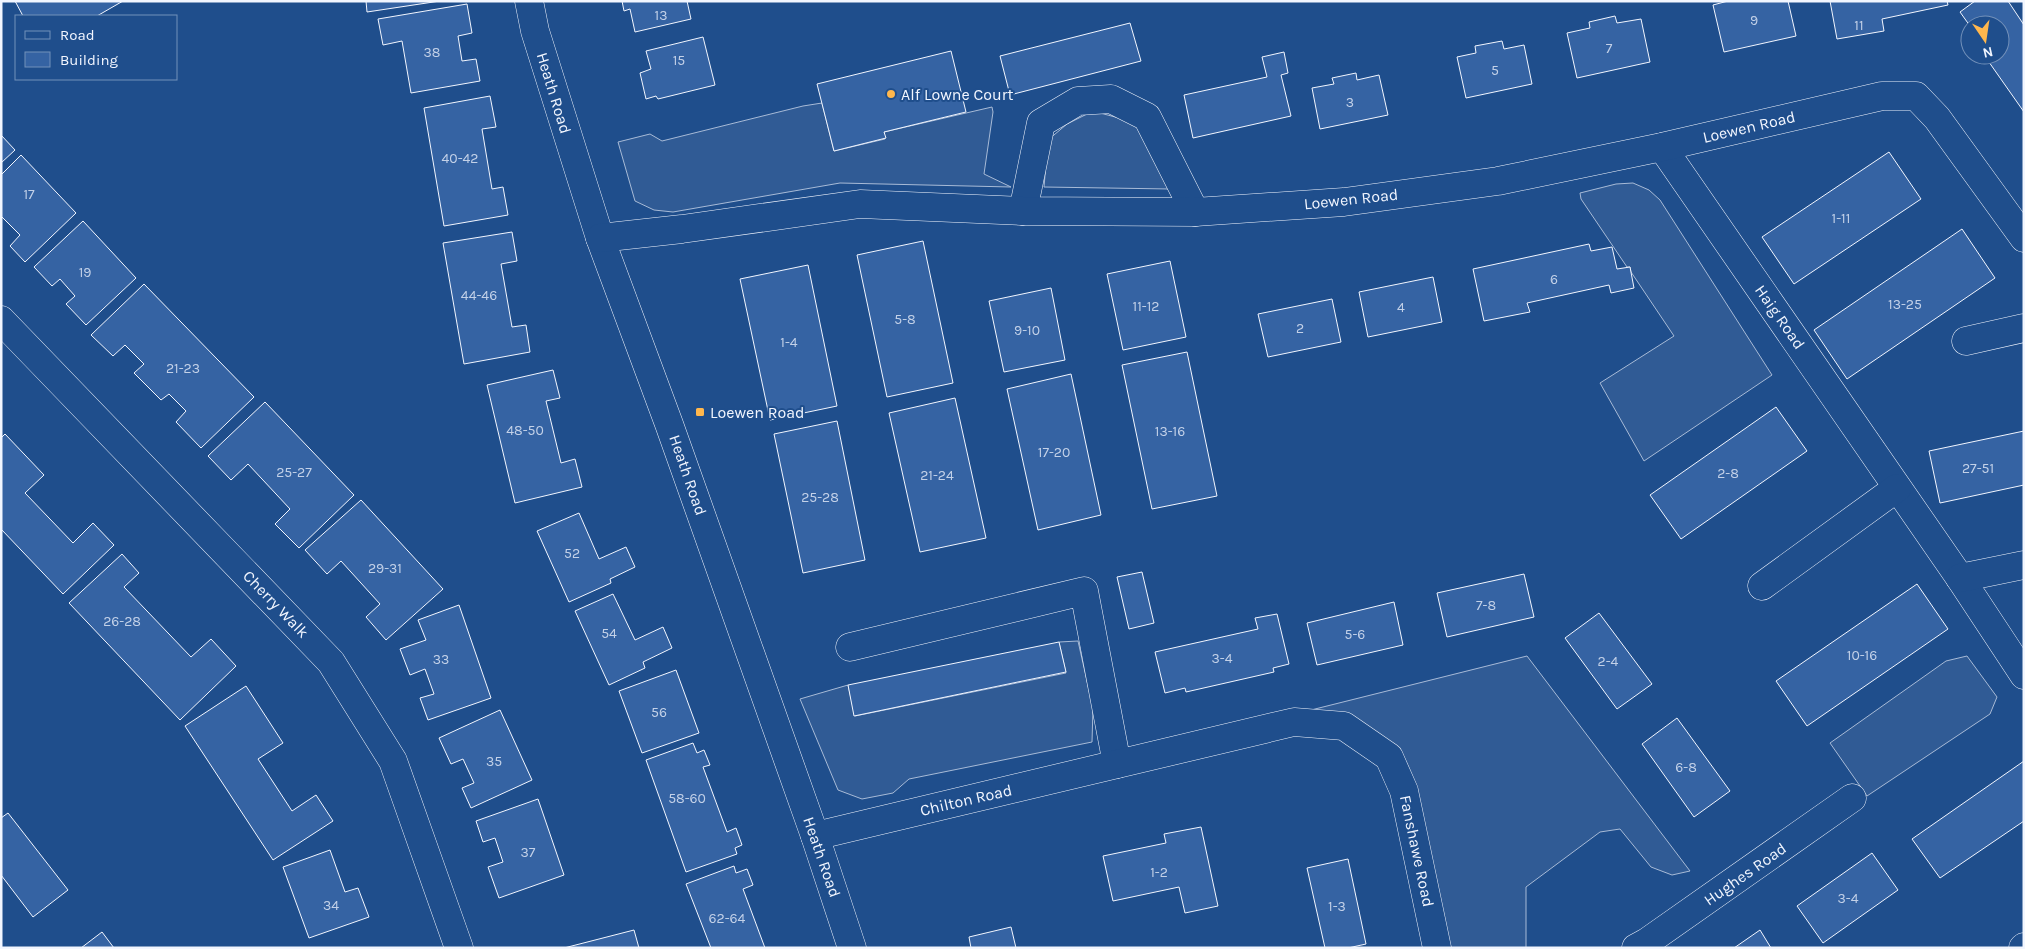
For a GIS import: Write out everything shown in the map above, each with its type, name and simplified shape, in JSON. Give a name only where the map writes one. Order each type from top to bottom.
[{"type":"street","name":"Heath Road","points":[[529,1],[535,30],[600,238],[670,424],[815,836],[852,948]]},
{"type":"street","name":"Loewen Road","points":[[600,238],[860,204],[1023,211],[1195,212],[1344,202],[1498,181],[1662,147],[1882,96],[1916,96],[1937,118],[2024,238]]},
{"type":"street","points":[[1023,211],[1041,123],[1078,101],[1111,99],[1147,117],[1195,212]]},
{"type":"street","name":"Haig Road","points":[[1662,147],[1960,578],[2024,675]]},
{"type":"street","name":"Cherry Walk","points":[[1,320],[331,662],[393,761],[459,948]]},
{"type":"street","points":[[1966,341],[2024,328]]},
{"type":"street","points":[[1762,586],[1897,488]]},
{"type":"street","points":[[1960,578],[2024,565]]},
{"type":"street","points":[[850,647],[1084,591],[1118,764]]},
{"type":"street","name":"Chilton Road","points":[[815,836],[1294,722],[1344,726],[1389,757]]},
{"type":"street","name":"Fanshawe Road","points":[[1389,757],[1404,791],[1438,948]]},
{"type":"street","name":"Hughes Road","points":[[1636,948],[1852,798]]},
{"type":"shaded area","points":[[822,103],[834,151],[885,139],[884,132],[992,107],[993,112],[984,174],[1011,187],[840,183],[673,212],[654,210],[635,201],[618,142],[650,134],[662,141]]},
{"type":"shaded area","points":[[1100,113],[1135,125],[1153,144],[1170,189],[1044,187],[1048,140],[1067,124],[1087,114]]},
{"type":"shaded area","points":[[1633,183],[1649,190],[1660,200],[1772,375],[1644,461],[1600,383],[1674,336],[1631,272],[1630,267],[1627,267],[1581,199],[1580,193],[1616,184]]},
{"type":"shaded area","points":[[1078,641],[1093,708],[1092,742],[909,779],[893,793],[862,799],[838,790],[800,699],[848,685],[855,716],[1066,673],[1059,642]]},
{"type":"shaded area","points":[[1527,656],[1690,871],[1672,875],[1651,867],[1620,829],[1600,832],[1526,887],[1526,948],[1451,948],[1413,789],[1394,751],[1299,713]]},
{"type":"shaded area","points":[[1967,656],[1997,697],[1990,714],[1867,796],[1830,743],[1946,661]]},
{"type":"building","points":[[15,1],[123,1],[99,15],[22,15]]},
{"type":"building","points":[[366,1],[440,1],[367,12]]},
{"type":"building","points":[[622,1],[687,1],[691,19],[635,32],[630,9],[624,11]]},
{"type":"building","points":[[1728,1],[1788,1],[1796,36],[1724,52],[1713,5]]},
{"type":"building","points":[[1830,1],[1947,1],[1948,5],[1882,19],[1884,31],[1837,39]]},
{"type":"building","points":[[1975,1],[2008,1],[2024,25],[2024,112],[1991,65],[2010,65],[2010,15],[1962,15],[1960,12]]},
{"type":"building","points":[[467,4],[472,33],[458,36],[462,61],[476,59],[480,81],[411,93],[402,41],[383,45],[378,19]]},
{"type":"building","points":[[1615,16],[1617,23],[1641,19],[1650,62],[1577,78],[1567,33],[1590,28],[1589,22]]},
{"type":"building","points":[[1130,23],[1141,61],[1010,95],[1000,56]]},
{"type":"building","points":[[703,37],[715,85],[658,99],[656,96],[646,99],[640,73],[651,69],[646,51]]},
{"type":"building","points":[[1502,41],[1504,49],[1524,45],[1532,84],[1466,98],[1457,57],[1476,53],[1475,46]]},
{"type":"building","name":"Alf Lowne Court","points":[[951,51],[966,112],[884,132],[886,138],[834,151],[817,84]]},
{"type":"building","points":[[1284,52],[1288,73],[1281,75],[1291,116],[1193,138],[1184,95],[1267,77],[1262,57]]},
{"type":"building","points":[[1356,73],[1357,80],[1379,75],[1388,115],[1320,129],[1312,88],[1334,84],[1332,78]]},
{"type":"building","points":[[490,96],[496,127],[482,129],[492,189],[503,187],[508,215],[444,226],[424,108]]},
{"type":"building","points":[[1,135],[15,150],[1,163]]},
{"type":"building","points":[[1889,152],[1921,199],[1794,284],[1762,237]]},
{"type":"building","points":[[21,155],[76,213],[25,262],[10,246],[20,235],[1,216],[1,175]]},
{"type":"building","points":[[83,221],[136,278],[86,325],[66,304],[75,296],[60,279],[52,286],[34,267]]},
{"type":"building","points":[[1962,229],[1995,278],[1847,379],[1814,330]]},
{"type":"building","points":[[512,232],[517,261],[501,264],[512,327],[526,325],[530,352],[464,364],[443,243]]},
{"type":"building","points":[[923,241],[953,383],[887,397],[857,255]]},
{"type":"building","points":[[1589,244],[1591,251],[1612,247],[1617,269],[1630,267],[1634,288],[1611,293],[1609,285],[1527,303],[1530,312],[1484,321],[1473,269]]},
{"type":"building","points":[[1170,261],[1186,337],[1123,350],[1107,274]]},
{"type":"building","points":[[808,265],[837,406],[770,420],[740,279]]},
{"type":"building","points":[[1433,277],[1442,322],[1368,337],[1359,292]]},
{"type":"building","points":[[144,284],[254,397],[201,448],[176,422],[186,411],[169,394],[161,400],[134,373],[144,364],[125,345],[113,356],[91,335]]},
{"type":"building","points":[[1051,288],[1065,360],[1004,372],[989,301]]},
{"type":"building","points":[[1332,299],[1341,342],[1268,357],[1258,314]]},
{"type":"building","points":[[1187,352],[1217,496],[1152,509],[1122,365]]},
{"type":"building","points":[[553,370],[560,398],[546,401],[561,463],[575,459],[582,487],[515,503],[487,385]]},
{"type":"building","points":[[1071,374],[1101,515],[1038,530],[1007,389]]},
{"type":"building","points":[[955,398],[986,538],[920,552],[889,413]]},
{"type":"building","points":[[265,402],[354,495],[299,548],[275,524],[290,509],[248,464],[231,480],[208,456]]},
{"type":"building","points":[[1776,407],[1807,451],[1681,539],[1650,495]]},
{"type":"building","points":[[837,421],[865,560],[803,573],[774,434]]},
{"type":"building","points":[[2024,431],[2024,485],[1940,503],[1929,451]]},
{"type":"building","points":[[5,434],[44,475],[25,493],[73,543],[93,523],[114,545],[63,594],[1,529],[1,438]]},
{"type":"building","points":[[361,500],[443,589],[386,640],[366,617],[380,604],[341,561],[327,574],[305,550]]},
{"type":"building","points":[[579,513],[599,559],[626,547],[635,567],[610,579],[611,583],[569,602],[537,531]]},
{"type":"building","points":[[122,554],[139,573],[124,587],[191,657],[211,639],[236,666],[180,720],[69,603]]},
{"type":"building","points":[[1142,572],[1154,623],[1129,629],[1117,577]]},
{"type":"building","points":[[1524,574],[1534,617],[1447,637],[1437,593]]},
{"type":"building","points":[[1917,584],[1948,629],[1807,726],[1776,681]]},
{"type":"building","points":[[613,594],[635,640],[663,627],[672,648],[643,662],[645,668],[609,685],[575,611]]},
{"type":"building","points":[[1394,602],[1403,645],[1317,665],[1307,623]]},
{"type":"building","points":[[459,605],[491,698],[428,720],[420,698],[434,694],[425,669],[410,675],[400,649],[426,640],[418,620]]},
{"type":"building","points":[[1599,613],[1652,684],[1617,709],[1565,638]]},
{"type":"building","points":[[1277,614],[1289,664],[1273,668],[1274,672],[1186,692],[1185,688],[1165,693],[1155,652],[1258,629],[1255,618]]},
{"type":"building","points":[[1059,642],[1066,672],[854,716],[848,685]]},
{"type":"building","points":[[676,670],[699,733],[642,753],[619,691]]},
{"type":"building","points":[[246,686],[283,743],[258,759],[292,811],[316,795],[333,821],[273,860],[185,726]]},
{"type":"building","points":[[500,710],[532,780],[471,808],[462,788],[474,783],[463,759],[451,764],[439,738]]},
{"type":"building","points":[[1677,718],[1730,791],[1694,817],[1642,744]]},
{"type":"building","points":[[693,743],[697,753],[704,750],[710,765],[703,767],[727,832],[736,828],[742,845],[735,848],[737,854],[686,872],[646,760]]},
{"type":"building","points":[[2024,761],[2024,821],[1940,878],[1912,839]]},
{"type":"building","points":[[538,799],[564,875],[499,898],[488,867],[503,862],[495,838],[483,842],[476,821]]},
{"type":"building","points":[[8,813],[68,890],[33,917],[1,875],[1,818]]},
{"type":"building","points":[[1201,827],[1218,906],[1185,913],[1179,887],[1113,901],[1103,856],[1166,843],[1164,834]]},
{"type":"building","points":[[330,850],[345,892],[358,888],[369,917],[309,938],[283,867]]},
{"type":"building","points":[[1872,853],[1898,890],[1823,943],[1797,906]]},
{"type":"building","points":[[1348,859],[1366,944],[1348,948],[1325,948],[1307,868]]},
{"type":"building","points":[[734,866],[736,873],[747,869],[753,885],[743,889],[765,948],[711,948],[686,884]]},
{"type":"building","points":[[1011,927],[1016,948],[971,948],[969,937]]},
{"type":"building","points":[[634,930],[639,948],[564,948]]},
{"type":"building","points":[[1760,930],[1771,948],[1734,948]]},
{"type":"building","points":[[102,932],[114,948],[81,948]]},
{"type":"place","name":"Alf Lowne Court","points":[[891,94]]},
{"type":"place","name":"Loewen Road","points":[[700,412]]}]
